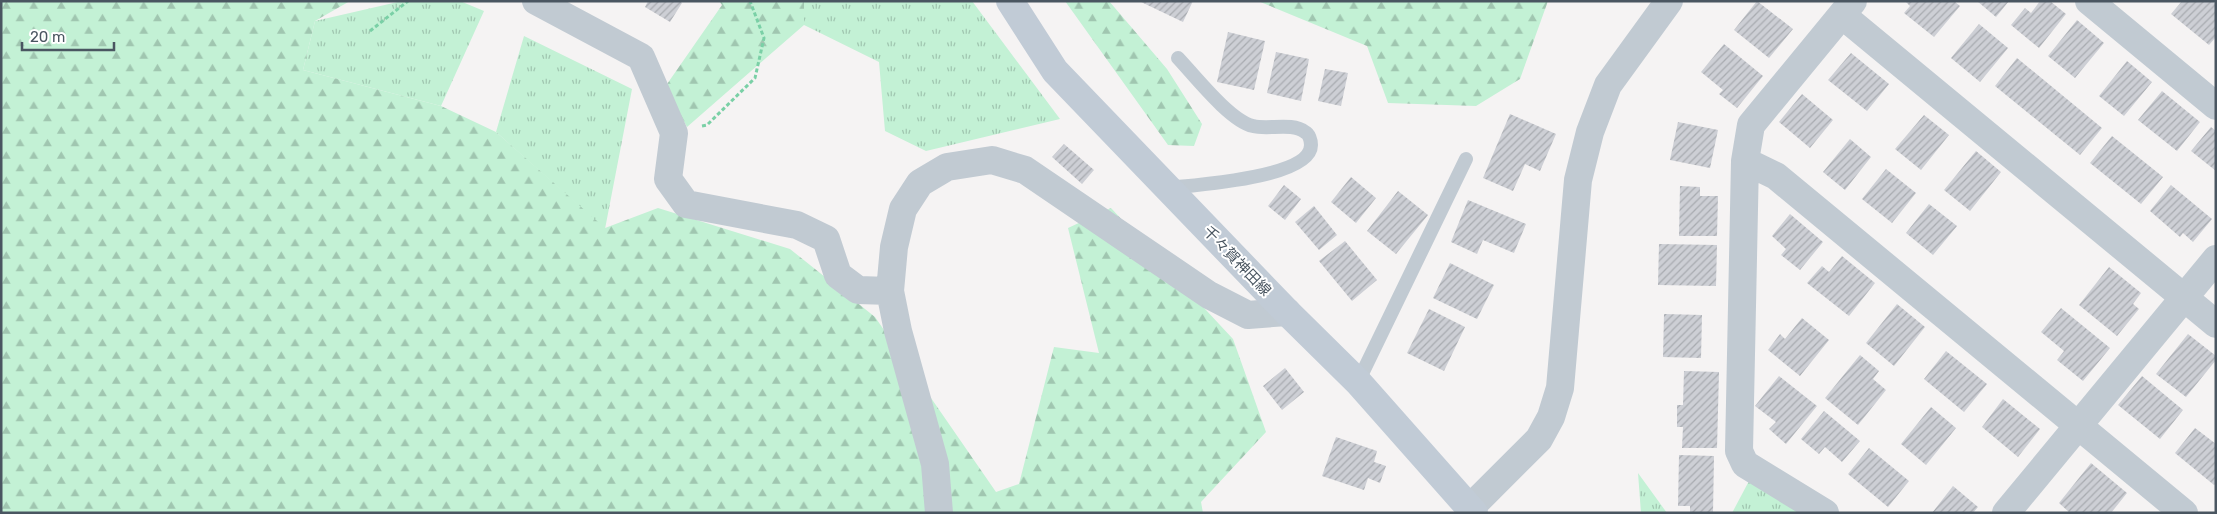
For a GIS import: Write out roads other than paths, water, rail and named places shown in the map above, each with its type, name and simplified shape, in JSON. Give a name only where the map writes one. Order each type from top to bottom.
[{"type":"main road","name":"千々賀神田線","points":[[1010,1],[1055,71],[1287,312],[1358,382],[1472,511]]},
{"type":"street","points":[[536,1],[641,57],[674,132],[668,179],[686,204],[797,225],[826,239],[838,274],[858,290],[890,291]]},
{"type":"street","points":[[1472,511],[1539,439],[1551,416],[1560,388],[1578,180],[1590,132],[1608,85],[1669,1]]},
{"type":"street","points":[[2089,1],[2216,106]]},
{"type":"street","points":[[1825,513],[1746,464],[1738,451],[1745,161],[1751,125],[1847,8],[2216,324]]},
{"type":"street","points":[[939,513],[935,464],[898,331],[890,291],[894,247],[903,209],[920,184],[947,167],[992,160],[1025,170],[1209,295],[1248,314],[1287,312]]},
{"type":"street","points":[[1745,161],[1776,176],[2184,513]]},
{"type":"street","points":[[2006,513],[2216,259]]},
{"type":"lane","points":[[1168,188],[1252,179],[1300,161],[1310,151],[1312,143],[1304,131],[1296,128],[1253,127],[1237,121],[1178,58]]},
{"type":"lane","points":[[1358,382],[1466,159]]}]
